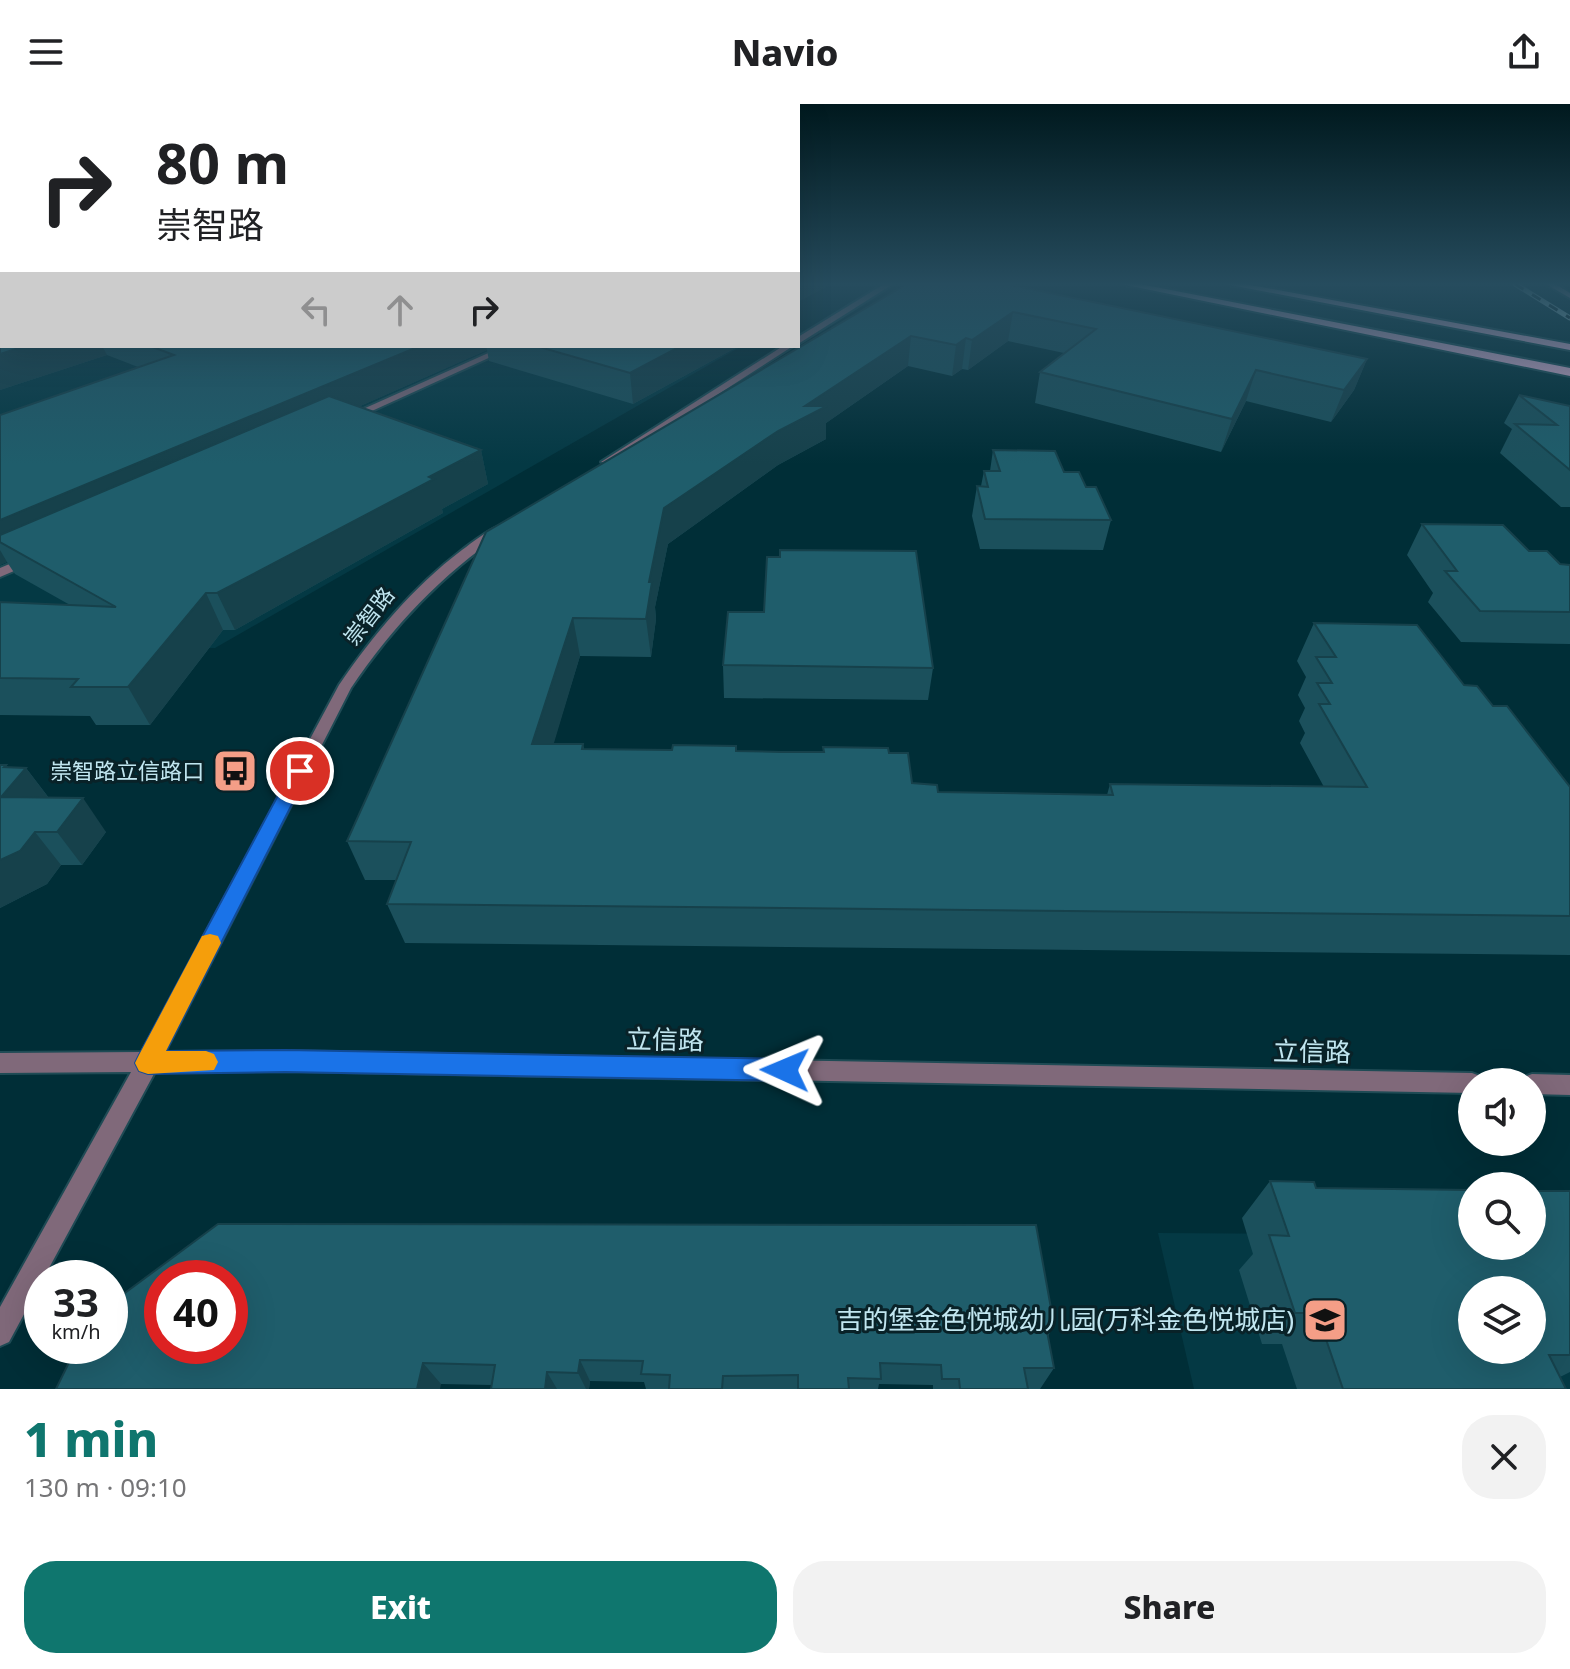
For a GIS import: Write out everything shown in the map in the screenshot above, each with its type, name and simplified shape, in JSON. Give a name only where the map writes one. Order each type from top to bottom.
[{"type":"main road","points":[[1429,344],[1570,372]]},
{"type":"street","points":[[336,424],[507,348]]},
{"type":"street","points":[[592,471],[786,348]]},
{"type":"street","name":"崇智路","points":[[0,1333],[148,1063],[344,688],[378,637],[417,592],[513,522]]},
{"type":"street","points":[[0,573],[44,554]]},
{"type":"street","name":"立信路","points":[[0,1063],[285,1061],[1458,1083]]},
{"type":"street","points":[[1546,1084],[1570,1085]]},
{"type":"shaded area","points":[[0,348],[739,348],[215,648],[0,647]]},
{"type":"shaded area","name":"吉的堡金色悦城幼儿园(万科金色悦城店)","points":[[1158,1233],[1458,1235],[1458,1260],[1546,1260],[1546,1242],[1570,1236],[1570,1389],[1194,1389]]},
{"type":"building","points":[[805,344],[899,344],[805,406],[827,406],[778,431],[664,508],[649,582],[652,582],[646,619],[573,618],[532,744],[583,744],[582,749],[672,750],[673,745],[736,746],[736,751],[781,752],[824,752],[823,747],[888,748],[889,753],[908,753],[912,783],[937,785],[938,792],[1113,795],[1110,784],[1367,787],[1319,704],[1330,704],[1317,683],[1332,683],[1316,657],[1336,657],[1314,623],[1417,625],[1464,685],[1477,686],[1493,706],[1507,706],[1570,787],[1570,916],[387,904],[411,842],[347,841],[486,532]]},
{"type":"building","points":[[1077,344],[1295,344],[1367,359],[1344,390],[1256,370],[1232,419],[1040,372]]},
{"type":"building","points":[[0,348],[19,348],[0,354]]},
{"type":"building","points":[[155,348],[415,348],[0,520],[0,415],[174,355]]},
{"type":"building","points":[[543,348],[677,348],[630,373]]},
{"type":"building","points":[[1519,395],[1570,406],[1570,470],[1515,424],[1557,425]]},
{"type":"building","points":[[329,396],[481,450],[429,477],[434,479],[217,593],[206,593],[128,687],[71,687],[78,679],[0,678],[0,602],[116,607],[0,542],[0,535]]},
{"type":"building","points":[[993,450],[1055,451],[1064,472],[1079,472],[1086,487],[1096,487],[1111,520],[985,519],[977,486],[988,487],[984,471],[1000,471]]},
{"type":"building","points":[[1422,524],[1503,525],[1529,551],[1547,551],[1560,564],[1570,565],[1570,612],[1480,611],[1445,571],[1457,571]]},
{"type":"building","points":[[780,550],[916,551],[933,668],[723,665],[728,612],[764,612],[767,557],[780,557]]},
{"type":"building","points":[[0,765],[26,768],[1,797],[83,798],[57,832],[35,832],[20,851],[0,860]]},
{"type":"building","points":[[1270,1181],[1314,1182],[1316,1188],[1458,1190],[1458,1260],[1546,1260],[1546,1191],[1570,1191],[1570,1355],[1549,1355],[1566,1389],[1343,1389],[1317,1313],[1295,1313],[1269,1235],[1289,1236]]},
{"type":"building","points":[[218,1224],[1036,1225],[1054,1325],[1046,1326],[1054,1368],[1024,1368],[1028,1389],[960,1389],[959,1379],[942,1379],[941,1365],[880,1363],[881,1379],[848,1378],[849,1389],[798,1389],[798,1375],[723,1376],[722,1389],[669,1389],[670,1375],[641,1374],[643,1361],[580,1360],[578,1373],[547,1372],[545,1389],[491,1389],[495,1365],[423,1363],[417,1389],[56,1389],[68,1364],[128,1364],[128,1291],[144,1279],[144,1364],[248,1364],[248,1260],[169,1260]]},
{"type":"slow traffic","points":[[206,1062],[148,1063],[210,943]]},
{"type":"place","name":"崇智路立信路口","points":[[235,771]]},
{"type":"place","name":"吉的堡金色悦城幼儿园(万科金色悦城店)","points":[[1325,1320]]},
{"type":"route","points":[[300,771],[148,1063],[285,1061],[785,1070]]}]
